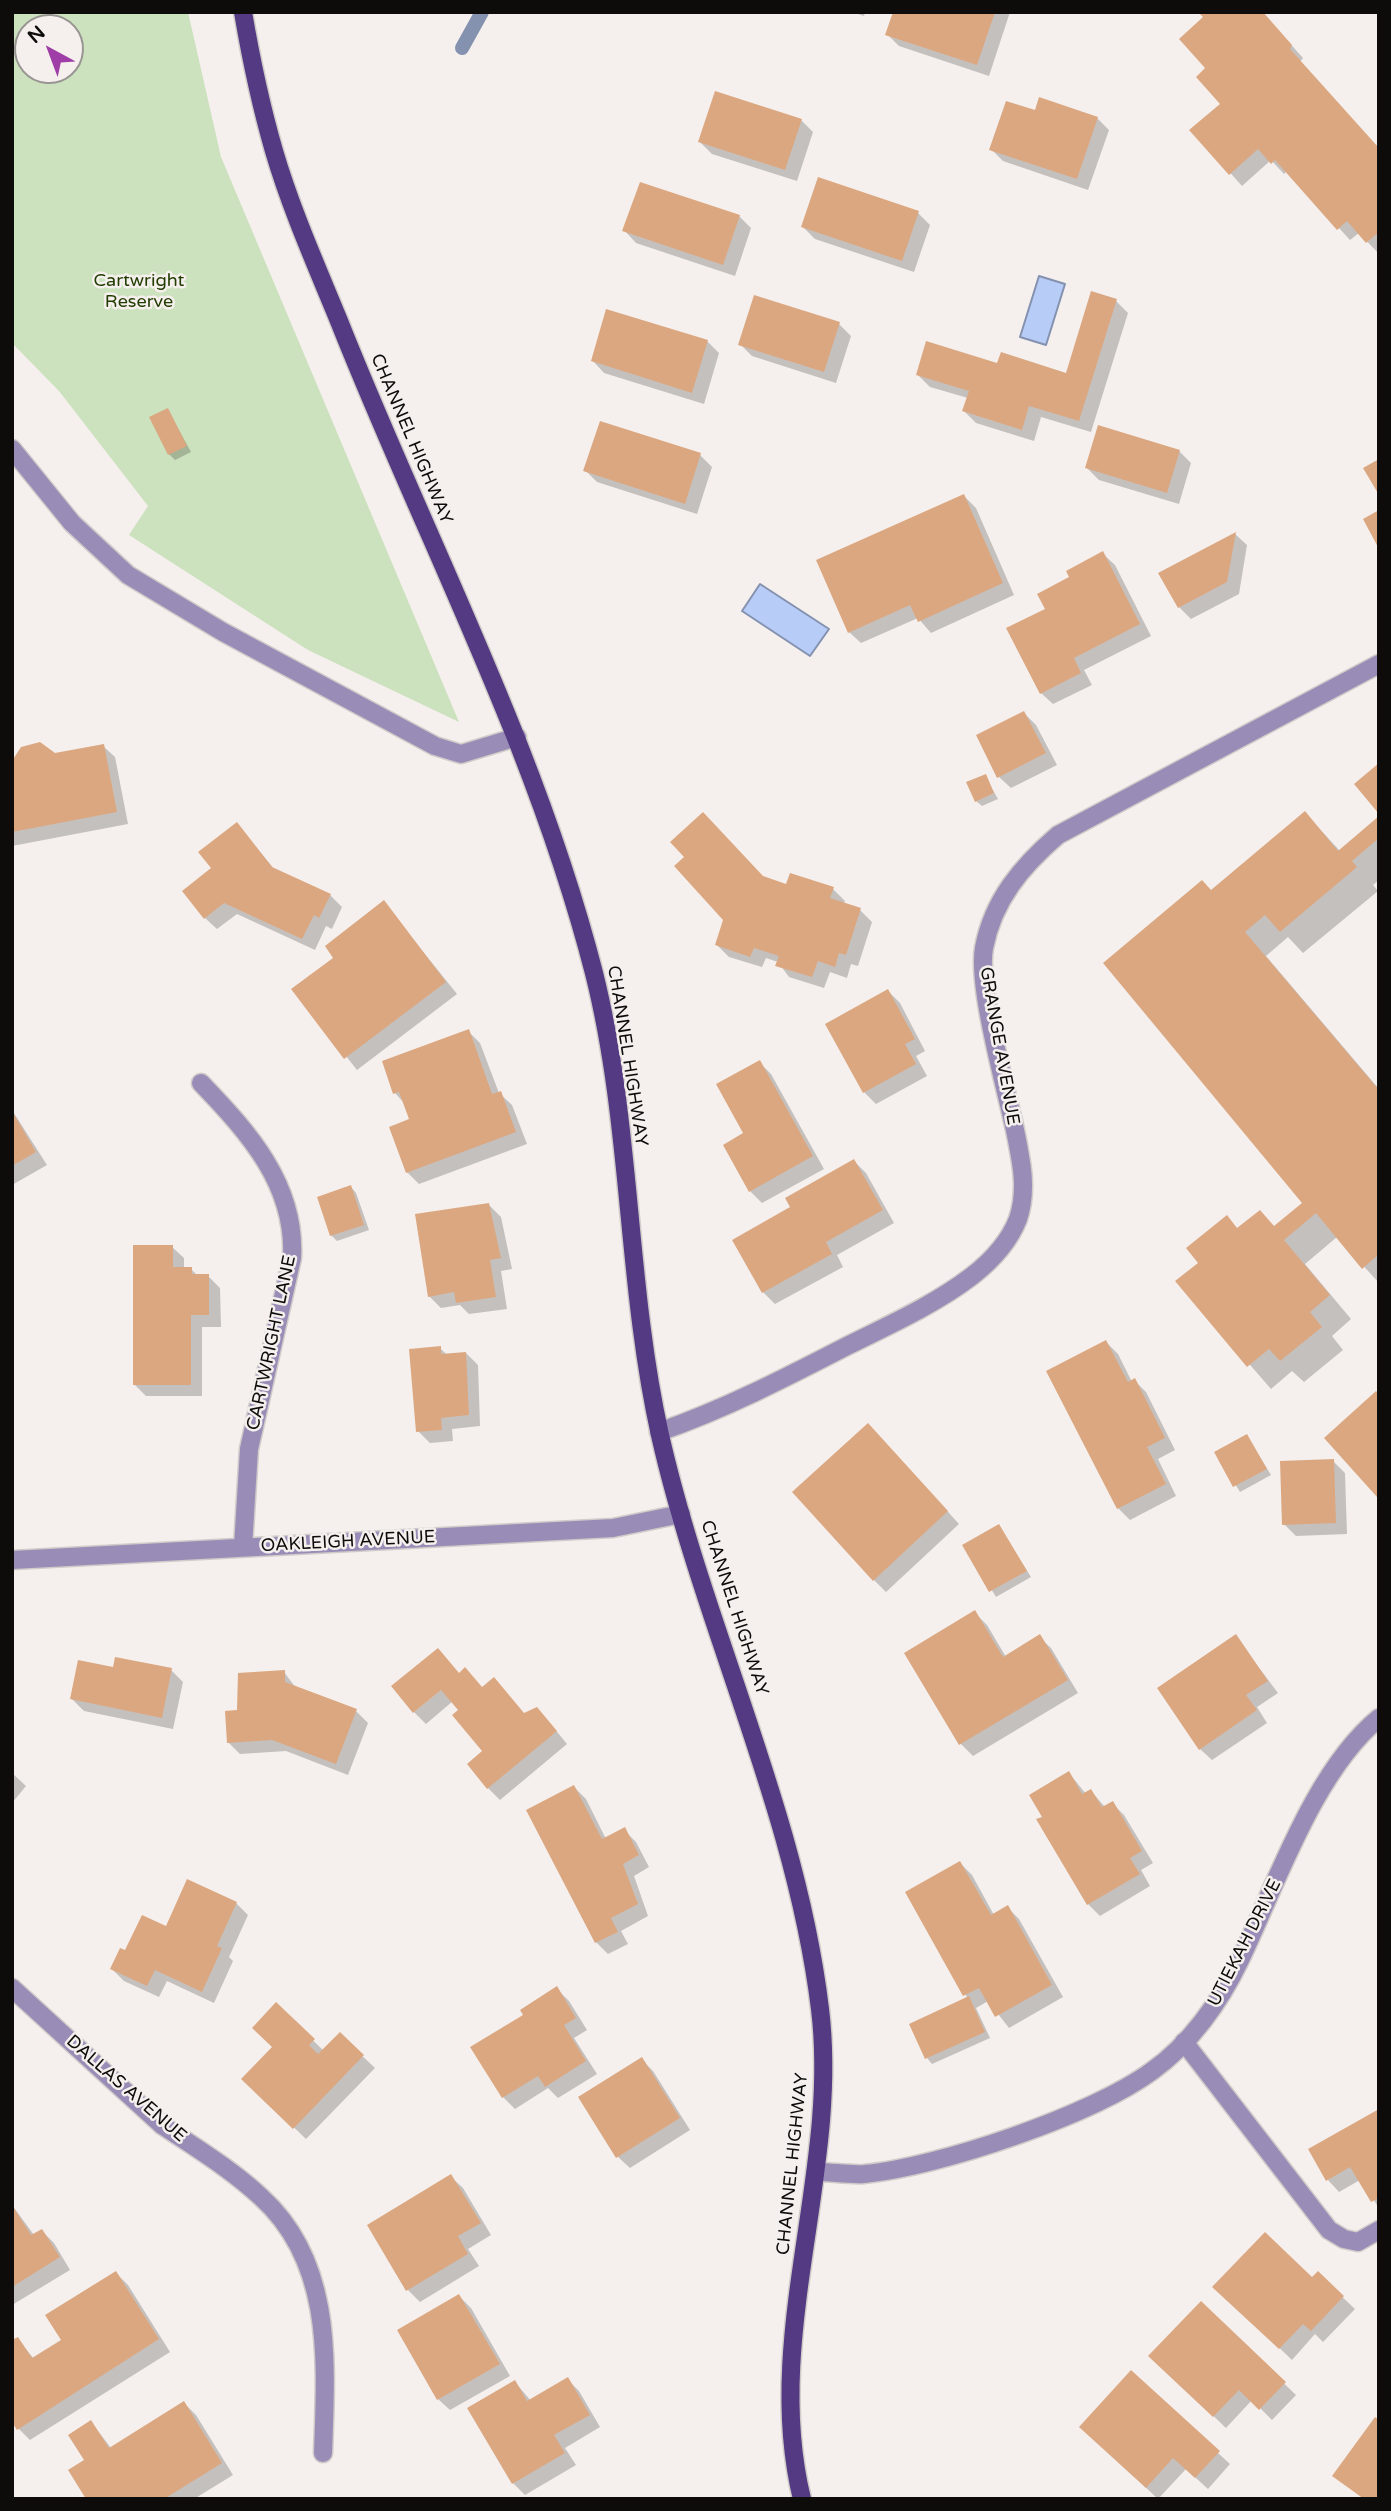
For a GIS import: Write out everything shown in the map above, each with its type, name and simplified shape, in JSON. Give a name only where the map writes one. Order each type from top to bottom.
[{"type":"main road","name":"CHANNEL HIGHWAY","points":[[243,12],[256,83],[275,154],[360,375],[517,737],[563,866],[595,976],[612,1076],[642,1326],[659,1433],[681,1514],[760,1755],[789,1856],[810,1942],[821,2015],[824,2059],[817,2172],[792,2376],[794,2458],[802,2499]]},
{"type":"street","points":[[12,449],[68,518],[110,561],[128,575],[223,632],[436,746],[461,754],[517,737]]},
{"type":"street","name":"GRANGE AVENUE","points":[[659,1433],[717,1412],[937,1301],[973,1275],[1000,1250],[1017,1220],[1024,1193],[1021,1161],[985,986],[983,951],[993,914],[1009,886],[1030,859],[1058,835],[1379,664]]},
{"type":"street","name":"CARTWRIGHT LANE","points":[[201,1083],[236,1119],[258,1150],[280,1188],[293,1230],[292,1258],[249,1449],[243,1547]]},
{"type":"street","name":"OAKLEIGH AVENUE","points":[[12,1560],[613,1528],[681,1514]]},
{"type":"street","name":"UTIEKAH DRIVE","points":[[817,2172],[864,2174],[958,2153],[1073,2113],[1141,2078],[1184,2042],[1208,2013],[1238,1964],[1315,1800],[1338,1763],[1379,1718]]},
{"type":"street","name":"DALLAS AVENUE","points":[[12,1989],[162,2124],[234,2174],[264,2199],[310,2264],[318,2294],[323,2342],[323,2453]]},
{"type":"street","points":[[1184,2042],[1329,2230],[1344,2239],[1358,2242],[1379,2230]]},
{"type":"green space","name":"Cartwright Reserve","points":[[12,12],[188,12],[221,157],[459,722],[308,650],[129,535],[148,506],[59,391],[12,343]]},
{"type":"water","points":[[1039,276],[1065,284],[1046,345],[1020,337]]},
{"type":"water","points":[[760,584],[829,629],[810,656],[742,611]]},
{"type":"building","points":[[893,12],[995,12],[977,65],[885,35]]},
{"type":"building","points":[[1198,12],[1263,12],[1292,45],[1290,49],[1379,148],[1379,232],[1366,243],[1347,221],[1337,230],[1275,160],[1271,164],[1258,149],[1229,175],[1189,130],[1220,104],[1196,77],[1205,68],[1179,39],[1203,17]]},
{"type":"building","points":[[715,91],[802,119],[785,170],[698,142]]},
{"type":"building","points":[[1039,97],[1098,117],[1077,179],[989,150],[1006,101],[1035,110]]},
{"type":"building","points":[[818,177],[919,211],[902,261],[801,227]]},
{"type":"building","points":[[640,182],[740,215],[723,265],[622,231]]},
{"type":"building","points":[[1091,291],[1117,299],[1079,421],[1029,406],[1022,430],[962,411],[969,391],[916,375],[926,341],[997,363],[1001,352],[1066,373]]},
{"type":"building","points":[[754,295],[840,322],[824,372],[738,345]]},
{"type":"building","points":[[606,309],[708,340],[692,393],[591,361]]},
{"type":"building","points":[[168,408],[187,446],[168,455],[149,417]]},
{"type":"building","points":[[600,421],[701,453],[685,504],[583,471]]},
{"type":"building","points":[[1098,425],[1180,450],[1167,493],[1085,468]]},
{"type":"building","points":[[1379,459],[1379,495],[1363,468]]},
{"type":"building","points":[[964,494],[1003,583],[918,622],[910,605],[848,633],[816,560]]},
{"type":"building","points":[[1379,510],[1379,549],[1363,519]]},
{"type":"building","points":[[1236,532],[1227,582],[1178,608],[1158,573]]},
{"type":"building","points":[[1103,551],[1140,624],[1074,658],[1081,673],[1040,694],[1006,628],[1045,609],[1037,594],[1069,577],[1066,571]]},
{"type":"building","points":[[1024,711],[1046,753],[997,778],[976,735]]},
{"type":"building","points":[[40,742],[55,753],[104,744],[117,812],[12,832],[12,761],[21,747]]},
{"type":"building","points":[[1379,763],[1379,814],[1354,784]]},
{"type":"building","points":[[986,774],[994,793],[975,802],[966,782]]},
{"type":"building","points":[[1305,811],[1338,851],[1379,816],[1379,838],[1352,861],[1357,867],[1280,932],[1265,915],[1245,932],[1379,1090],[1379,1254],[1362,1269],[1316,1213],[1284,1240],[1330,1295],[1310,1312],[1322,1327],[1280,1361],[1269,1349],[1247,1367],[1175,1281],[1198,1263],[1186,1248],[1227,1215],[1237,1228],[1260,1210],[1274,1226],[1302,1203],[1103,963],[1202,880],[1211,890]]},
{"type":"building","points":[[703,812],[763,876],[786,884],[790,873],[834,887],[830,898],[861,908],[846,955],[839,953],[835,967],[818,961],[812,977],[775,966],[779,956],[754,948],[750,957],[715,945],[723,920],[674,866],[684,857],[670,842]]},
{"type":"building","points":[[237,822],[272,867],[331,894],[319,918],[314,915],[302,939],[224,903],[204,919],[182,891],[211,868],[198,852]]},
{"type":"building","points":[[384,900],[446,982],[344,1059],[291,989],[333,958],[325,946]]},
{"type":"building","points":[[888,989],[915,1039],[905,1044],[916,1064],[863,1093],[825,1024]]},
{"type":"building","points":[[469,1029],[492,1094],[501,1091],[516,1132],[406,1173],[389,1127],[409,1119],[399,1092],[393,1094],[382,1061]]},
{"type":"building","points":[[760,1060],[813,1156],[749,1192],[723,1145],[743,1133],[716,1084]]},
{"type":"building","points":[[12,1111],[36,1152],[12,1166]]},
{"type":"building","points":[[854,1159],[883,1210],[826,1242],[832,1254],[762,1293],[732,1240],[790,1207],[785,1198]]},
{"type":"building","points":[[351,1185],[364,1225],[330,1236],[317,1197]]},
{"type":"building","points":[[489,1203],[501,1258],[490,1260],[496,1297],[456,1303],[454,1292],[428,1297],[415,1214]]},
{"type":"building","points":[[133,1245],[173,1245],[173,1267],[192,1267],[192,1274],[209,1274],[209,1315],[191,1315],[191,1385],[133,1385]]},
{"type":"building","points":[[1106,1340],[1128,1382],[1135,1378],[1165,1438],[1147,1447],[1166,1484],[1117,1509],[1046,1371]]},
{"type":"building","points":[[441,1346],[441,1354],[466,1352],[469,1415],[441,1418],[442,1430],[416,1432],[409,1349]]},
{"type":"building","points":[[1376,1391],[1379,1394],[1377,1497],[1324,1438]]},
{"type":"building","points":[[868,1423],[948,1511],[873,1581],[792,1492]]},
{"type":"building","points":[[1247,1434],[1267,1469],[1233,1487],[1214,1452]]},
{"type":"building","points":[[1334,1459],[1336,1523],[1282,1525],[1280,1461]]},
{"type":"building","points":[[999,1524],[1027,1571],[989,1592],[962,1545]]},
{"type":"building","points":[[975,1610],[1003,1657],[1040,1634],[1068,1680],[959,1745],[904,1653]]},
{"type":"building","points":[[1236,1634],[1268,1681],[1246,1695],[1257,1710],[1199,1750],[1157,1688]]},
{"type":"building","points":[[438,1648],[459,1673],[465,1667],[482,1687],[494,1677],[524,1713],[537,1707],[557,1731],[487,1789],[467,1764],[482,1751],[452,1715],[458,1710],[441,1690],[413,1713],[391,1686]]},
{"type":"building","points":[[115,1657],[172,1668],[162,1718],[70,1699],[78,1660],[113,1667]]},
{"type":"building","points":[[285,1670],[285,1682],[357,1709],[336,1764],[272,1740],[227,1743],[225,1711],[237,1710],[238,1673]]},
{"type":"building","points":[[1069,1771],[1082,1794],[1091,1789],[1102,1807],[1113,1801],[1142,1851],[1130,1858],[1140,1874],[1087,1905],[1036,1819],[1042,1817],[1029,1795]]},
{"type":"building","points":[[574,1785],[602,1839],[625,1827],[639,1855],[623,1864],[638,1904],[611,1918],[618,1932],[595,1943],[526,1810]]},
{"type":"building","points":[[960,1861],[991,1915],[1008,1905],[1052,1985],[995,2017],[979,1988],[963,1996],[905,1892]]},
{"type":"building","points":[[187,1879],[237,1902],[217,1946],[222,1948],[202,1992],[155,1970],[147,1986],[110,1969],[120,1948],[125,1950],[142,1915],[166,1926]]},
{"type":"building","points":[[557,1986],[576,2018],[564,2025],[586,2061],[545,2087],[538,2076],[502,2098],[470,2047],[523,2015],[520,2010]]},
{"type":"building","points":[[969,1996],[985,2032],[925,2059],[909,2024]]},
{"type":"building","points":[[276,2002],[315,2039],[309,2045],[318,2054],[340,2032],[364,2055],[293,2129],[241,2079],[272,2047],[252,2028]]},
{"type":"building","points":[[642,2057],[680,2118],[616,2158],[578,2097]]},
{"type":"building","points":[[1379,2109],[1379,2198],[1371,2202],[1350,2167],[1326,2181],[1308,2149]]},
{"type":"building","points":[[451,2174],[481,2223],[458,2236],[468,2254],[406,2291],[367,2225]]},
{"type":"building","points":[[12,2205],[31,2235],[42,2229],[60,2257],[12,2287]]},
{"type":"building","points":[[1265,2232],[1312,2277],[1318,2271],[1344,2296],[1311,2331],[1303,2324],[1279,2349],[1212,2287]]},
{"type":"building","points":[[116,2271],[159,2339],[17,2430],[12,2422],[12,2340],[18,2337],[32,2358],[61,2340],[45,2315]]},
{"type":"building","points":[[459,2294],[500,2364],[437,2400],[397,2330]]},
{"type":"building","points":[[1201,2301],[1286,2382],[1259,2410],[1239,2390],[1213,2417],[1148,2356]]},
{"type":"building","points":[[1131,2370],[1220,2451],[1195,2478],[1173,2458],[1146,2488],[1079,2427]]},
{"type":"building","points":[[568,2377],[590,2415],[554,2435],[565,2453],[512,2484],[467,2408],[515,2380],[527,2401]]},
{"type":"building","points":[[184,2401],[222,2463],[164,2499],[86,2499],[68,2470],[84,2460],[68,2435],[91,2420],[109,2448]]},
{"type":"building","points":[[1375,2417],[1379,2420],[1379,2499],[1364,2499],[1332,2476]]},
{"type":"waterway","points":[[462,48],[482,12]]}]
